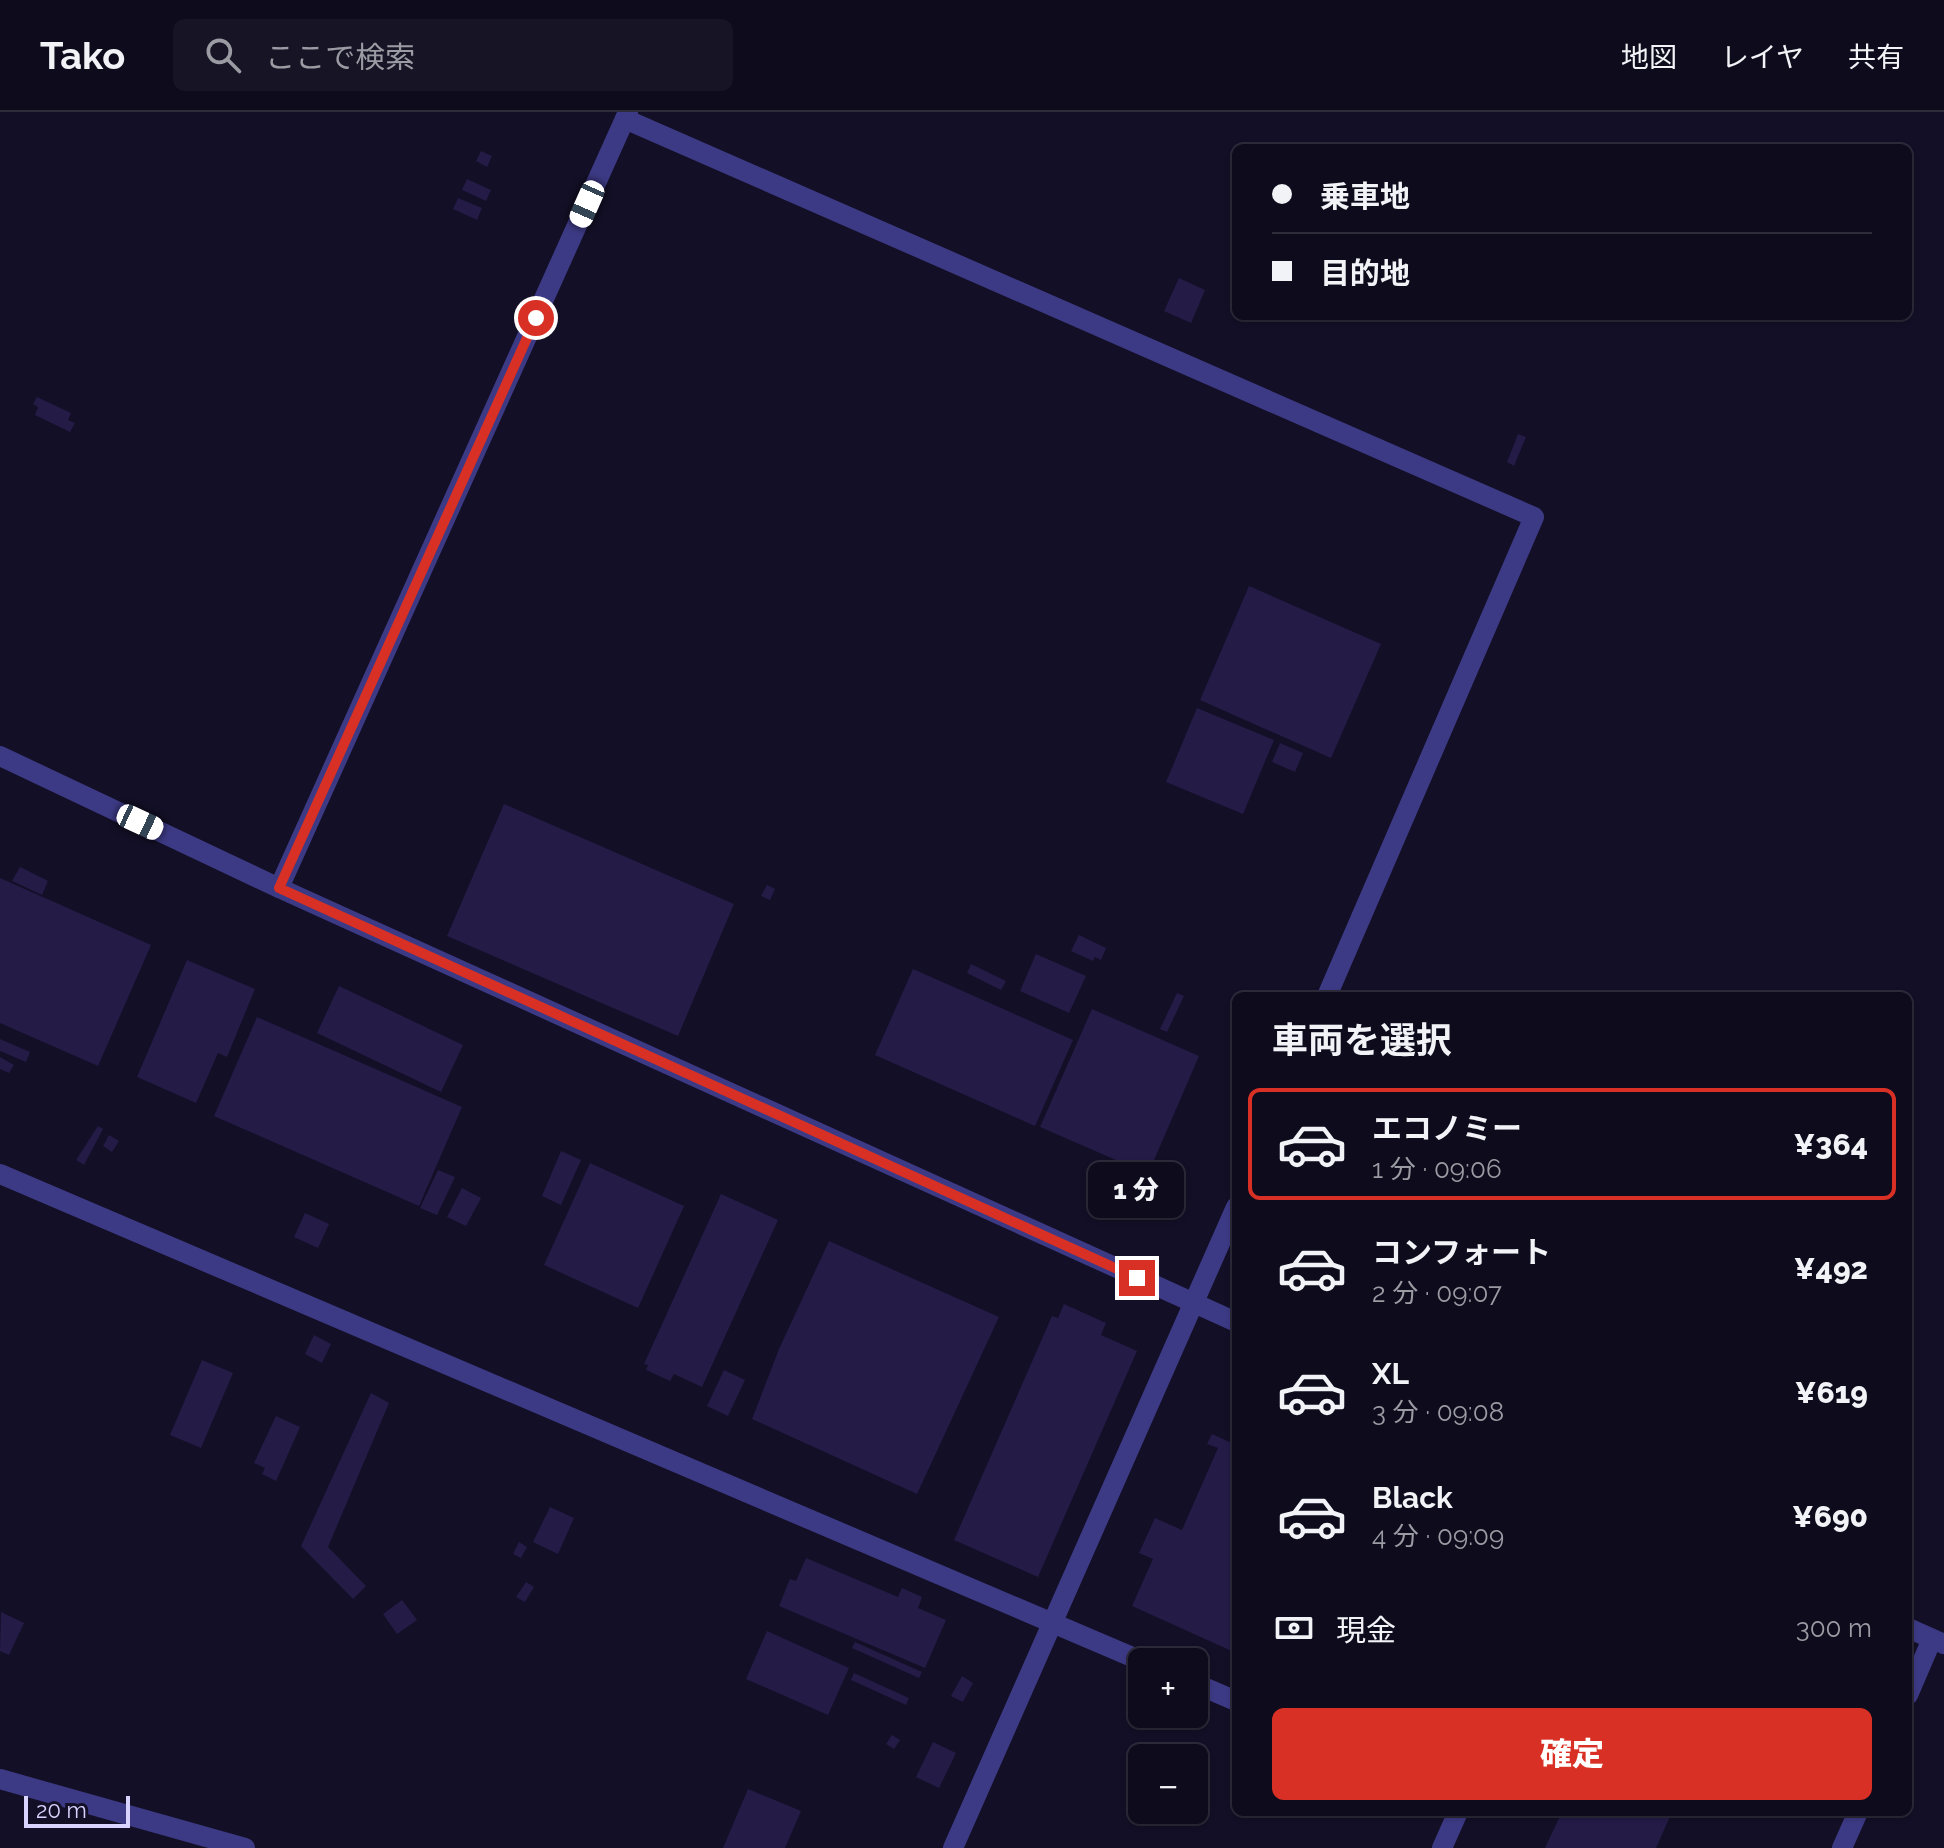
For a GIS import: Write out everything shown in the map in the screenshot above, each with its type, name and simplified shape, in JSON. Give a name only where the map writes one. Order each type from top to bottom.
[{"type":"street","points":[[279,888],[627,116],[1534,517],[1329,992]]},
{"type":"street","points":[[0,756],[279,888],[1232,1320]]},
{"type":"street","points":[[0,1174],[1128,1655]]},
{"type":"street","points":[[953,1848],[1232,1216]]},
{"type":"street","points":[[1912,1630],[1938,1641],[1912,1688]]},
{"type":"street","points":[[1208,1689],[1232,1699]]},
{"type":"street","points":[[0,1779],[245,1848]]},
{"type":"street","points":[[1442,1848],[1456,1816]]},
{"type":"street","points":[[1842,1848],[1856,1816]]},
{"type":"building","points":[[481,151],[492,156],[487,167],[476,161]]},
{"type":"building","points":[[467,179],[491,190],[486,201],[462,190]]},
{"type":"building","points":[[458,198],[482,208],[477,220],[453,209]]},
{"type":"building","points":[[1179,278],[1205,290],[1191,323],[1164,311]]},
{"type":"building","points":[[37,397],[71,413],[68,420],[75,423],[70,432],[35,415],[38,407],[33,404]]},
{"type":"building","points":[[1518,434],[1526,437],[1514,466],[1507,462]]},
{"type":"building","points":[[1249,586],[1381,644],[1331,758],[1200,700]]},
{"type":"building","points":[[1197,708],[1274,740],[1243,814],[1166,782]]},
{"type":"building","points":[[1280,743],[1303,753],[1295,772],[1272,762]]},
{"type":"building","points":[[504,804],[734,904],[678,1036],[447,936]]},
{"type":"building","points":[[20,867],[48,881],[42,895],[12,881]]},
{"type":"building","points":[[0,878],[151,945],[98,1066],[0,1023]]},
{"type":"building","points":[[767,885],[775,889],[770,900],[761,896]]},
{"type":"building","points":[[1079,935],[1106,948],[1101,960],[1095,957],[1093,961],[1071,951]]},
{"type":"building","points":[[1036,954],[1086,976],[1069,1013],[1020,991]]},
{"type":"building","points":[[187,960],[255,989],[227,1057],[218,1053],[196,1103],[137,1077]]},
{"type":"building","points":[[971,964],[1006,981],[1001,990],[967,973]]},
{"type":"building","points":[[913,969],[1073,1040],[1035,1126],[875,1055]]},
{"type":"building","points":[[339,986],[463,1045],[441,1092],[317,1033]]},
{"type":"building","points":[[1177,993],[1184,996],[1167,1032],[1160,1029]]},
{"type":"building","points":[[1092,1009],[1199,1056],[1148,1174],[1040,1127]]},
{"type":"building","points":[[257,1017],[462,1107],[419,1206],[214,1116]]},
{"type":"building","points":[[0,1039],[30,1052],[26,1062],[0,1051]]},
{"type":"building","points":[[0,1057],[14,1065],[9,1073],[0,1069]]},
{"type":"building","points":[[98,1126],[103,1129],[84,1165],[76,1160]]},
{"type":"building","points":[[109,1135],[119,1141],[112,1152],[103,1146]]},
{"type":"building","points":[[561,1151],[581,1160],[561,1205],[542,1196]]},
{"type":"building","points":[[590,1163],[684,1206],[638,1308],[544,1265]]},
{"type":"building","points":[[438,1170],[455,1177],[437,1215],[420,1208]]},
{"type":"building","points":[[462,1188],[481,1198],[466,1226],[447,1217]]},
{"type":"building","points":[[721,1194],[778,1220],[702,1387],[674,1374],[670,1381],[646,1370],[648,1365],[644,1364]]},
{"type":"building","points":[[305,1213],[329,1224],[318,1248],[294,1237]]},
{"type":"building","points":[[829,1241],[999,1317],[917,1494],[752,1419],[779,1349]]},
{"type":"building","points":[[1064,1304],[1106,1323],[1101,1335],[1137,1351],[1038,1577],[954,1540],[1052,1316],[1058,1318]]},
{"type":"building","points":[[314,1335],[331,1344],[322,1363],[305,1354]]},
{"type":"building","points":[[202,1360],[233,1373],[201,1448],[170,1435]]},
{"type":"building","points":[[724,1370],[745,1380],[728,1416],[707,1406]]},
{"type":"building","points":[[371,1393],[389,1403],[328,1547],[366,1586],[353,1599],[301,1546]]},
{"type":"building","points":[[276,1416],[300,1427],[276,1481],[262,1474],[265,1468],[254,1463]]},
{"type":"building","points":[[1212,1434],[1232,1443],[1232,1651],[1132,1606],[1153,1559],[1139,1553],[1155,1518],[1182,1530],[1218,1448],[1207,1444]]},
{"type":"building","points":[[550,1507],[574,1518],[558,1554],[533,1542]]},
{"type":"building","points":[[519,1542],[527,1547],[521,1558],[513,1554]]},
{"type":"building","points":[[806,1558],[898,1597],[902,1588],[922,1597],[918,1608],[946,1620],[925,1668],[779,1606],[790,1579],[796,1581]]},
{"type":"building","points":[[526,1582],[534,1587],[525,1602],[516,1597]]},
{"type":"building","points":[[402,1600],[417,1620],[397,1634],[383,1614]]},
{"type":"building","points":[[1,1612],[24,1623],[9,1655],[0,1651]]},
{"type":"building","points":[[767,1631],[849,1668],[828,1715],[746,1679]]},
{"type":"building","points":[[855,1642],[922,1672],[919,1678],[852,1648]]},
{"type":"building","points":[[854,1673],[909,1698],[906,1705],[851,1680]]},
{"type":"building","points":[[962,1676],[973,1683],[963,1702],[951,1696]]},
{"type":"building","points":[[892,1735],[900,1740],[894,1749],[886,1744]]},
{"type":"building","points":[[933,1742],[956,1753],[939,1788],[916,1777]]},
{"type":"building","points":[[748,1789],[801,1811],[785,1848],[723,1848]]},
{"type":"building","points":[[1560,1816],[1670,1816],[1656,1848],[1545,1848]]},
{"type":"route","points":[[536,318],[279,888],[1137,1278]]}]
